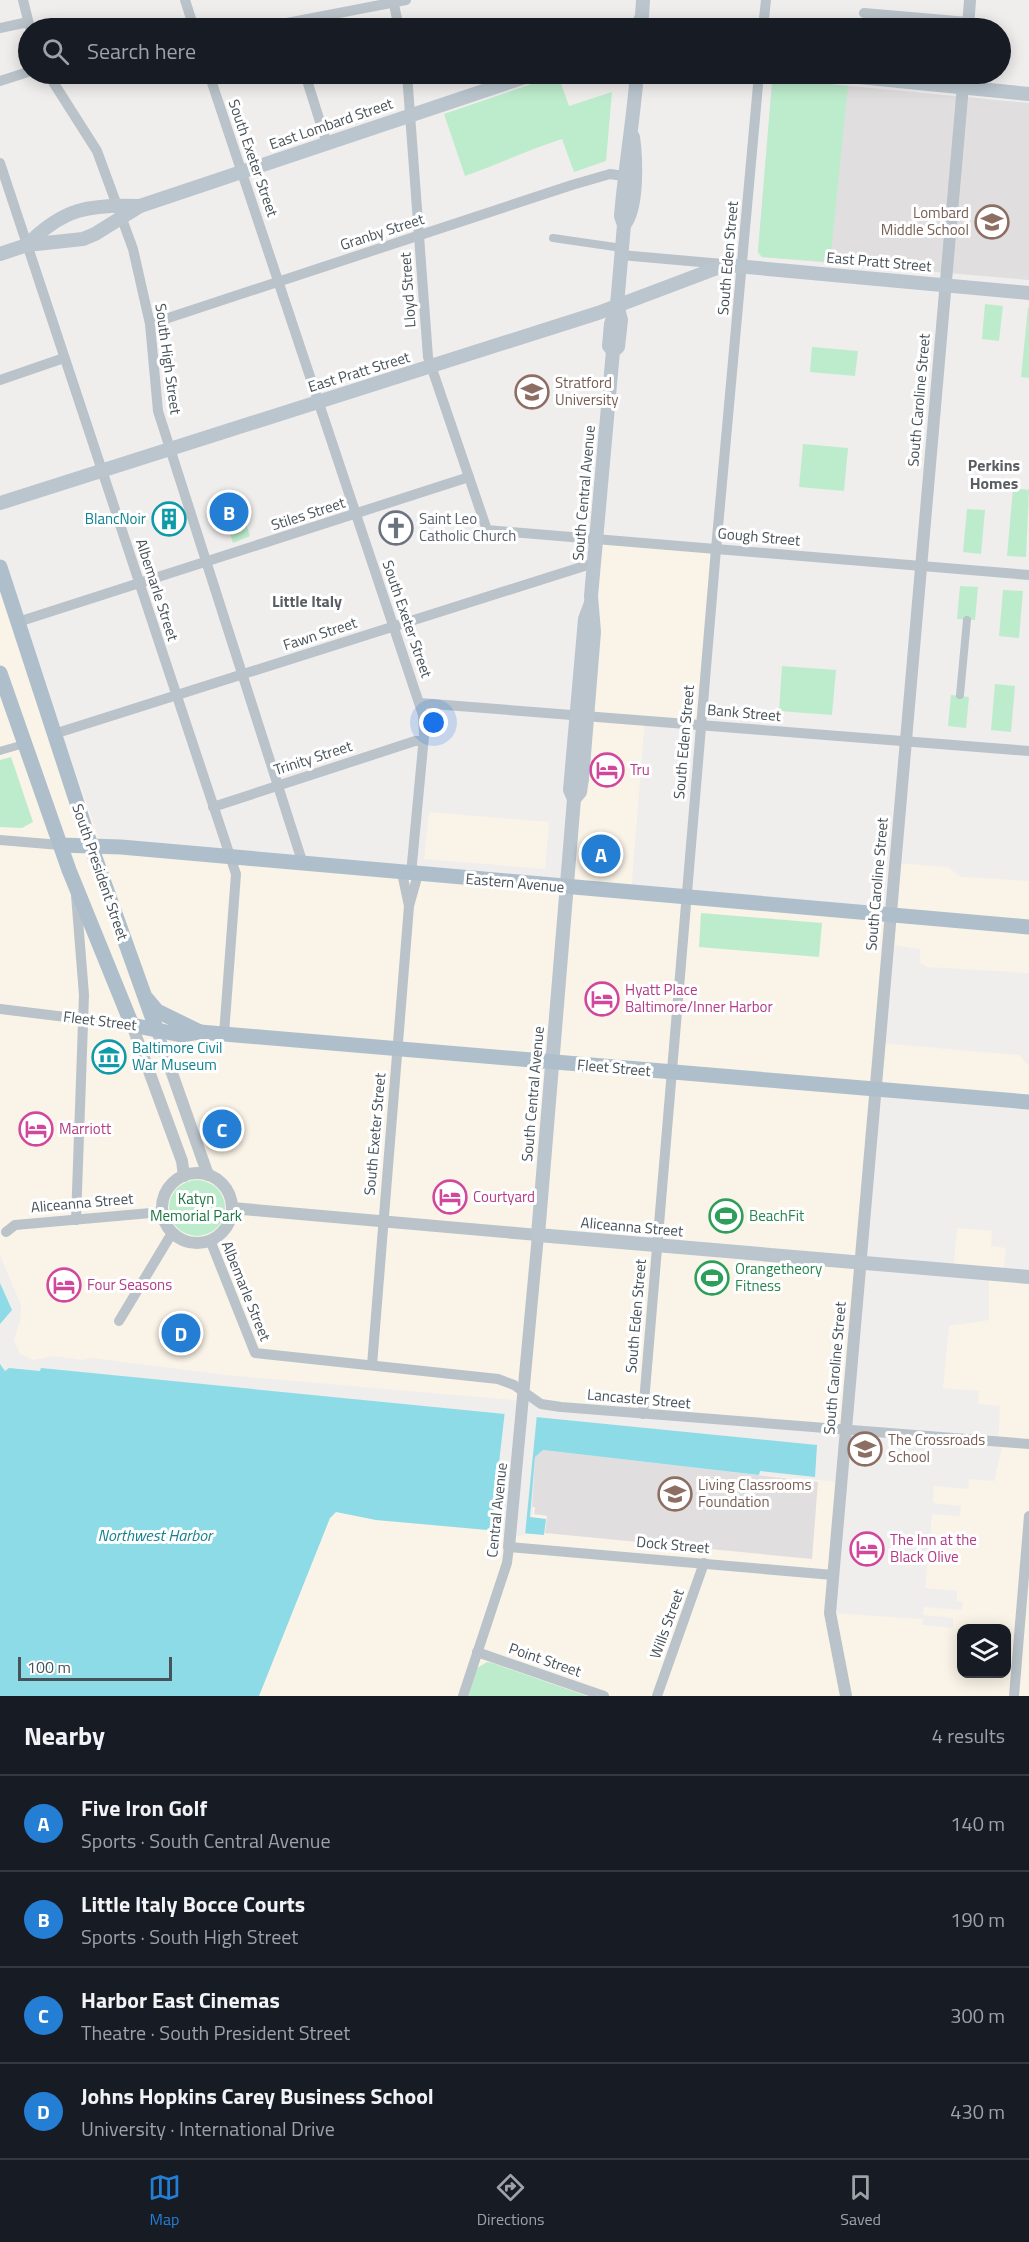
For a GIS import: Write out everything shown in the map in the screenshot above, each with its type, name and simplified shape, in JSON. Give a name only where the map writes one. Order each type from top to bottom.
[{"type":"main road","points":[[642,18],[644,0]]},
{"type":"main road","name":"East Lombard Street","points":[[27,245],[42,230],[84,207],[120,211],[140,206],[504,84]]},
{"type":"main road","name":"South Central Avenue","points":[[538,1235],[574,799],[580,792],[582,716],[594,632],[591,603],[613,351],[609,346],[610,324],[617,305],[624,225],[621,216],[624,176],[626,154],[632,135],[636,84]]},
{"type":"main road","points":[[983,84],[1029,93]]},
{"type":"main road","name":"South Central Avenue","points":[[624,225],[630,218],[636,154],[632,135]]},
{"type":"main road","name":"East Lombard Street","points":[[0,254],[27,245],[83,238],[120,211]]},
{"type":"main road","name":"East Pratt Street","points":[[0,503],[617,305],[726,265],[1029,293]]},
{"type":"main road","name":"South President Street","points":[[0,567],[91,846],[156,1028]]},
{"type":"main road","name":"South President Street","points":[[0,673],[76,889],[132,1025]]},
{"type":"main road","name":"Eastern Avenue","points":[[60,845],[230,857],[1029,927]]},
{"type":"main road","name":"Fleet Street","points":[[144,995],[158,1011],[200,1032]]},
{"type":"main road","name":"Fleet Street","points":[[132,1025],[156,1028],[181,1035],[200,1032],[1029,1102]]},
{"type":"main road","name":"Aliceanna Street","points":[[538,1235],[1029,1277]]},
{"type":"street","points":[[23,0],[27,18]]},
{"type":"street","points":[[185,0],[191,18]]},
{"type":"street","points":[[323,18],[406,0]]},
{"type":"street","points":[[764,18],[766,0]]},
{"type":"street","points":[[969,18],[970,0]]},
{"type":"street","points":[[393,1],[397,18]]},
{"type":"street","points":[[864,13],[904,18]]},
{"type":"street","points":[[0,28],[18,26]]},
{"type":"street","points":[[0,81],[18,75]]},
{"type":"street","name":"South High Street","points":[[55,84],[89,137],[133,249],[150,324],[158,411],[303,864]]},
{"type":"street","name":"South Exeter Street","points":[[212,84],[420,703],[424,726],[410,873],[372,1365]]},
{"type":"street","points":[[308,84],[327,144]]},
{"type":"street","name":"Lloyd Street","points":[[407,84],[430,366],[487,530]]},
{"type":"street","name":"South Eden Street","points":[[643,1414],[716,549],[758,84]]},
{"type":"street","name":"South Caroline Street","points":[[846,1696],[830,1613],[858,1263],[963,84]]},
{"type":"street","name":"Albemarle Street","points":[[0,163],[236,874],[224,1034]]},
{"type":"street","name":"Granby Street","points":[[150,324],[577,183],[610,174],[624,176]]},
{"type":"street","points":[[552,238],[622,251]]},
{"type":"street","name":"East Pratt Street","points":[[622,251],[726,265]]},
{"type":"street","points":[[0,380],[64,358]]},
{"type":"street","name":"Stiles Street","points":[[18,622],[469,477]]},
{"type":"street","name":"Gough Street","points":[[487,530],[1029,575]]},
{"type":"street","name":"Fawn Street","points":[[54,734],[594,563]]},
{"type":"street","points":[[960,695],[967,620]]},
{"type":"street","name":"Bank Street","points":[[420,703],[1029,751]]},
{"type":"street","name":"Trinity Street","points":[[213,807],[415,741],[423,741]]},
{"type":"street","points":[[0,751],[24,744]]},
{"type":"street","name":"Eastern Avenue","points":[[0,840],[60,845]]},
{"type":"street","name":"South Exeter Street","points":[[409,906],[410,873]]},
{"type":"street","name":"South President Street","points":[[76,889],[84,977],[76,1220]]},
{"type":"street","name":"Fleet Street","points":[[0,1009],[132,1025]]},
{"type":"street","name":"South President Street","points":[[132,1025],[182,1161],[184,1176]]},
{"type":"street","name":"South President Street","points":[[156,1028],[208,1175]]},
{"type":"street","points":[[208,1175],[225,1188],[232,1208],[225,1229],[210,1240],[189,1242],[172,1233],[162,1212],[167,1189],[184,1176],[208,1175]]},
{"type":"street","name":"Aliceanna Street","points":[[232,1208],[538,1235]]},
{"type":"street","name":"Aliceanna Street","points":[[6,1232],[15,1225],[162,1212]]},
{"type":"street","points":[[119,1321],[172,1233]]},
{"type":"street","name":"South Central Avenue","points":[[525,1392],[538,1235]]},
{"type":"street","name":"Albemarle Street","points":[[210,1240],[255,1353]]},
{"type":"street","name":"Lancaster Street","points":[[255,1353],[498,1379],[525,1392],[535,1401],[547,1405],[1029,1444]]},
{"type":"street","name":"Central Avenue","points":[[463,1696],[507,1563],[525,1392]]},
{"type":"street","points":[[1014,1696],[1029,1516]]},
{"type":"street","name":"Dock Street","points":[[509,1542],[833,1575]]},
{"type":"street","name":"Wills Street","points":[[657,1696],[704,1563]]},
{"type":"street","name":"Point Street","points":[[477,1652],[604,1696]]},
{"type":"shaded area","points":[[772,84],[829,84],[1029,103],[1029,280],[762,257],[758,252]]},
{"type":"shaded area","points":[[597,541],[717,550],[703,722],[645,717],[631,893],[888,915],[893,863],[948,867],[961,877],[1029,881],[1029,973],[927,967],[920,962],[920,949],[886,944],[878,1043],[1019,1055],[1029,1066],[1029,1103],[875,1090],[845,1429],[225,1375],[93,1358],[82,1360],[53,1356],[33,1360],[20,1354],[14,1340],[20,1321],[21,1305],[0,1255],[0,564],[102,846],[568,887]]},
{"type":"shaded area","points":[[429,812],[549,822],[545,869],[424,859]]},
{"type":"shaded area","points":[[957,1228],[992,1231],[991,1246],[1006,1248],[1003,1276],[1029,1278],[1029,1696],[259,1696],[329,1518],[336,1512],[376,1520],[530,1534],[539,1454],[840,1482],[830,1613],[923,1619],[922,1625],[953,1628],[953,1618],[923,1615],[924,1607],[962,1610],[963,1602],[957,1601],[957,1591],[925,1588],[932,1514],[960,1516],[961,1506],[933,1503],[934,1486],[968,1489],[969,1479],[994,1481],[1003,1444],[998,1444],[1000,1406],[978,1404],[979,1391],[943,1388],[949,1326],[989,1320],[989,1275],[953,1272]]},
{"type":"shaded area","name":"Living Classrooms Foundation","points":[[543,1450],[818,1482],[812,1559],[545,1533],[547,1516],[534,1514],[535,1507],[532,1507],[535,1457]]},
{"type":"green space","points":[[532,84],[561,84],[569,106],[612,92],[606,161],[574,172],[562,139],[465,176],[444,114]]},
{"type":"green space","points":[[772,84],[848,86],[830,262],[762,257],[758,252]]},
{"type":"green space","points":[[985,304],[1003,306],[999,341],[982,339]]},
{"type":"green space","points":[[1029,308],[1029,378],[1021,377]]},
{"type":"green space","points":[[812,347],[858,351],[855,376],[810,372]]},
{"type":"green space","points":[[803,444],[848,448],[844,491],[799,487]]},
{"type":"green space","points":[[1013,488],[1029,490],[1026,557],[1007,556]]},
{"type":"green space","points":[[235,491],[250,536],[233,543],[218,496]]},
{"type":"green space","points":[[967,509],[985,510],[981,554],[963,552]]},
{"type":"green space","points":[[960,586],[978,587],[975,620],[957,619]]},
{"type":"green space","points":[[1003,590],[1023,591],[1019,638],[999,636]]},
{"type":"green space","points":[[782,666],[836,670],[832,715],[779,711]]},
{"type":"green space","points":[[995,684],[1015,686],[1011,732],[991,730]]},
{"type":"green space","points":[[951,695],[969,697],[966,728],[948,726]]},
{"type":"green space","points":[[11,757],[33,822],[22,828],[0,827],[0,760]]},
{"type":"green space","points":[[701,913],[822,923],[819,957],[699,947]]},
{"type":"green space","name":"Katyn Memorial Park","points":[[192,1180],[202,1180],[217,1188],[223,1197],[225,1208],[223,1219],[217,1228],[202,1236],[192,1236],[181,1231],[174,1224],[169,1213],[169,1203],[174,1192],[181,1185]]},
{"type":"green space","points":[[487,1662],[587,1696],[468,1696],[477,1668]]},
{"type":"water","points":[[0,1283],[12,1310],[0,1324]]},
{"type":"water","name":"Northwest Harbor","points":[[0,1364],[5,1371],[9,1368],[40,1371],[41,1368],[817,1445],[815,1477],[760,1471],[759,1475],[543,1450],[535,1457],[530,1517],[546,1519],[544,1535],[376,1520],[336,1512],[330,1518],[259,1696],[0,1696]]},
{"type":"pier","points":[[505,1410],[537,1414],[525,1535],[519,1536],[491,1534]]},
{"type":"place","name":"Lombard Middle School","points":[[992,222]]},
{"type":"place","name":"Stratford University","points":[[532,392]]},
{"type":"place","name":"Little Italy Bocce Courts","points":[[229,512]]},
{"type":"place","name":"BlancNoir","points":[[169,519]]},
{"type":"place","name":"Saint Leo Catholic Church","points":[[396,528]]},
{"type":"place","name":"Tru","points":[[607,770]]},
{"type":"place","name":"Five Iron Golf","points":[[601,854]]},
{"type":"place","name":"Hyatt Place Baltimore/Inner Harbor","points":[[602,999]]},
{"type":"place","name":"Baltimore Civil War Museum","points":[[109,1057]]},
{"type":"place","name":"Marriott","points":[[36,1129]]},
{"type":"place","name":"Harbor East Cinemas","points":[[222,1129]]},
{"type":"place","name":"Courtyard","points":[[450,1197]]},
{"type":"place","name":"BeachFit","points":[[726,1216]]},
{"type":"place","name":"Orangetheory Fitness","points":[[712,1278]]},
{"type":"place","name":"Four Seasons","points":[[64,1285]]},
{"type":"place","name":"Johns Hopkins Carey Business School","points":[[181,1333]]},
{"type":"place","name":"The Crossroads School","points":[[865,1449]]},
{"type":"place","name":"Living Classrooms Foundation","points":[[675,1494]]},
{"type":"place","name":"The Inn at the Black Olive","points":[[867,1549]]},
{"type":"district","name":"Perkins Homes","points":[[994,474]]},
{"type":"district","name":"Little Italy","points":[[307,601]]}]
